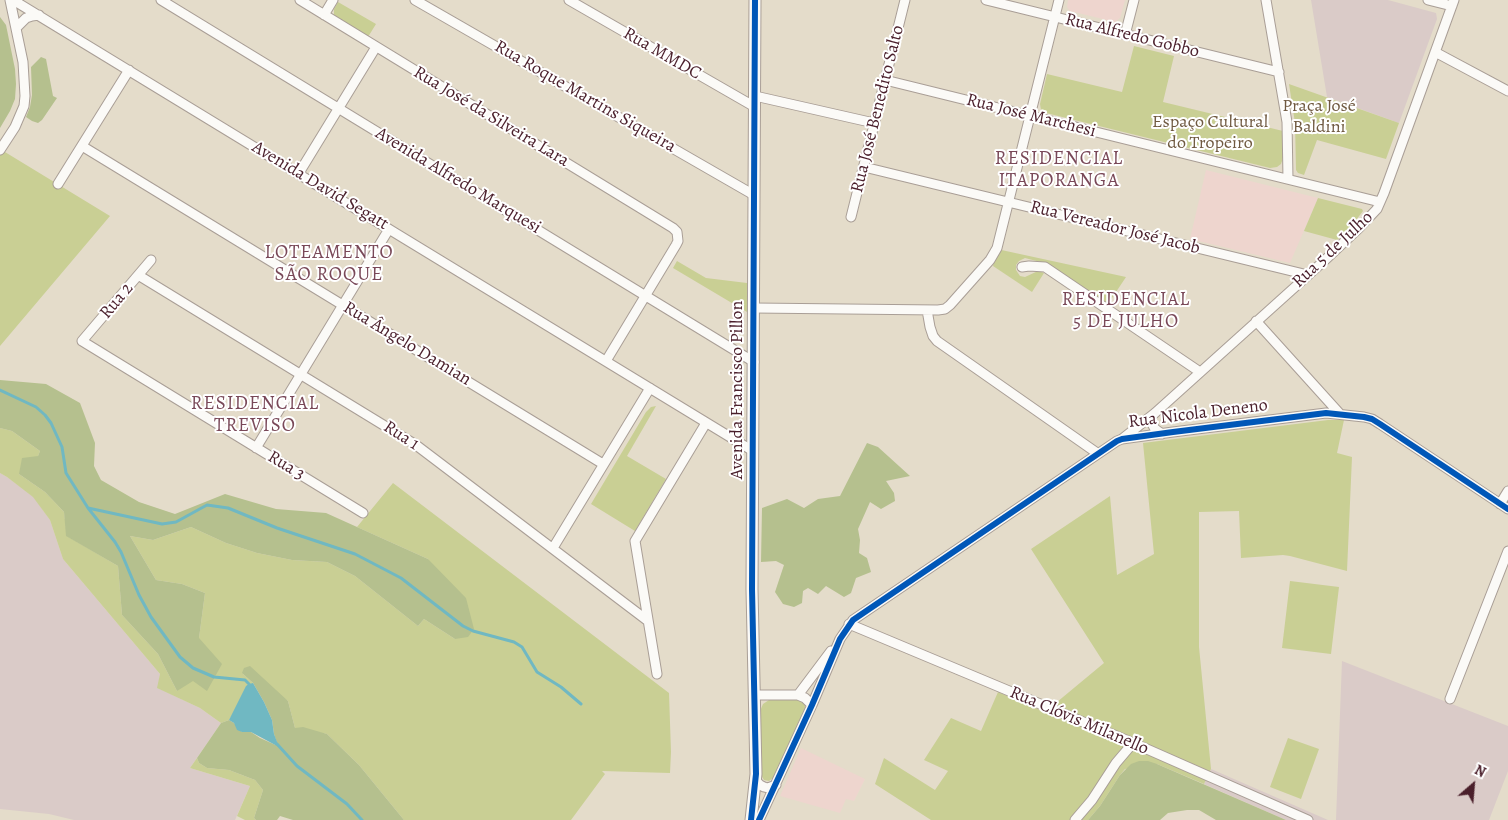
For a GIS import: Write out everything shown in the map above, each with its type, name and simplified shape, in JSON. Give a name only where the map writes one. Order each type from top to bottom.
[{"type":"main road","name":"Avenida Francisco Pillon","points":[[751,820],[755,780],[752,589],[755,0]]},
{"type":"street","name":"Avenida David Segatt","points":[[12,0],[753,451]]},
{"type":"street","points":[[0,150],[17,122],[24,106],[25,96],[25,75],[12,0]]},
{"type":"street","name":"Avenida Alfredo Marquesi","points":[[161,0],[754,362]]},
{"type":"street","name":"Rua José da Silveira Lara","points":[[300,0],[673,228],[679,236],[676,245],[645,296]]},
{"type":"street","points":[[324,15],[333,0]]},
{"type":"street","name":"Rua Roque Martins Siqueira","points":[[415,0],[754,195]]},
{"type":"street","name":"Rua MMDC","points":[[569,0],[755,102],[874,123]]},
{"type":"street","name":"Rua José Benedito Salto","points":[[851,217],[905,0]]},
{"type":"street","name":"Rua Alfredo Gobbo","points":[[986,0],[1278,72]]},
{"type":"street","points":[[754,308],[927,310],[945,309],[950,305],[990,260],[997,248],[1059,0]]},
{"type":"street","points":[[1125,34],[1134,0]]},
{"type":"street","points":[[1266,0],[1287,122],[1288,179]]},
{"type":"street","points":[[1428,0],[1453,3]]},
{"type":"street","name":"Rua 5 de Julho","points":[[1122,439],[1308,275],[1377,209],[1453,3]]},
{"type":"street","points":[[16,28],[26,18],[39,16]]},
{"type":"street","points":[[299,173],[376,47]]},
{"type":"street","points":[[1435,52],[1508,91]]},
{"type":"street","points":[[58,184],[128,70]]},
{"type":"street","name":"Rua José Marchesi","points":[[885,80],[1380,202]]},
{"type":"street","name":"Rua Ângelo Damian","points":[[82,146],[604,464]]},
{"type":"street","name":"Rua Vereador José Jacob","points":[[864,167],[1308,275]]},
{"type":"street","points":[[256,448],[390,229]]},
{"type":"street","name":"Rua 2","points":[[82,341],[151,260]]},
{"type":"street","points":[[1022,267],[1045,267],[1200,372]]},
{"type":"street","name":"Rua 1","points":[[138,275],[416,445],[648,621]]},
{"type":"street","points":[[606,361],[645,296]]},
{"type":"street","points":[[927,310],[930,327],[937,341],[1097,453]]},
{"type":"street","points":[[1256,321],[1340,414]]},
{"type":"street","name":"Rua 3","points":[[82,341],[362,513]]},
{"type":"street","points":[[553,548],[650,388]]},
{"type":"street","name":"Rua Nicola Deneno","points":[[840,639],[849,624],[858,616],[1097,453],[1122,439],[1326,413],[1368,418],[1376,421],[1504,507]]},
{"type":"street","points":[[1149,436],[1144,427],[1149,417],[1156,423],[1161,433]]},
{"type":"street","points":[[657,674],[635,541],[706,423]]},
{"type":"street","points":[[1504,507],[1508,491]]},
{"type":"street","points":[[1450,699],[1508,551]]},
{"type":"street","name":"Rua Clóvis Milanello","points":[[849,624],[1133,743],[1308,820]]},
{"type":"street","points":[[798,695],[840,639]]},
{"type":"street","points":[[759,820],[840,639]]},
{"type":"street","points":[[754,695],[798,695],[805,698],[812,705]]},
{"type":"street","points":[[1075,820],[1092,800],[1116,763],[1133,743]]},
{"type":"street","points":[[755,780],[764,787],[776,785]]},
{"type":"shaded area","points":[[1068,0],[1125,0],[1120,18],[1115,22],[1070,11],[1067,7]]},
{"type":"shaded area","points":[[1311,0],[1388,0],[1436,13],[1437,19],[1399,123],[1327,97]]},
{"type":"shaded area","points":[[1206,170],[1318,198],[1290,263],[1190,239]]},
{"type":"shaded area","points":[[0,473],[34,497],[50,520],[63,559],[160,674],[158,688],[200,708],[221,723],[190,768],[250,786],[235,820],[74,820],[49,814],[0,809]]},
{"type":"shaded area","points":[[1342,661],[1508,726],[1508,771],[1489,820],[1336,820]]},
{"type":"shaded area","points":[[801,748],[865,779],[854,801],[846,799],[840,813],[780,796]]},
{"type":"shaded area","points":[[1211,769],[1328,820],[1286,820],[1204,784]]},
{"type":"green space","points":[[338,2],[376,24],[368,37],[334,15],[334,9]]},
{"type":"green space","points":[[0,17],[6,25],[15,69],[16,84],[15,99],[0,128]]},
{"type":"green space","name":"Espaço Cultural do Tropeiro","points":[[1134,46],[1174,56],[1163,102],[1283,131],[1283,158],[1281,164],[1270,168],[1046,113],[1041,110],[1040,104],[1047,74],[1122,92]]},
{"type":"green space","points":[[41,57],[46,59],[53,96],[57,98],[38,123],[26,117],[32,95],[31,67]]},
{"type":"green space","name":"Praça José Baldini","points":[[1289,84],[1399,123],[1386,159],[1317,140],[1304,175],[1298,173],[1296,170],[1295,123]]},
{"type":"green space","points":[[0,149],[110,216],[0,346]]},
{"type":"green space","points":[[1318,198],[1362,209],[1363,211],[1337,240],[1304,231]]},
{"type":"green space","points":[[997,249],[1126,277],[1108,304],[1048,264],[1025,258],[1016,265],[1016,270],[1020,276],[1025,277],[1038,271],[1044,273],[1032,292],[993,266]]},
{"type":"green space","points":[[677,261],[706,278],[747,283],[747,312],[673,268]]},
{"type":"green space","points":[[0,380],[46,384],[80,403],[95,443],[94,466],[101,480],[139,502],[175,514],[225,494],[276,509],[326,513],[428,559],[466,598],[474,629],[468,637],[455,639],[424,619],[418,626],[355,576],[327,562],[292,560],[257,553],[226,543],[191,527],[153,540],[130,536],[156,580],[182,584],[205,593],[199,638],[222,664],[207,691],[193,681],[177,691],[158,654],[122,615],[118,566],[66,536],[64,512],[45,492],[19,474],[22,458],[38,456],[40,451],[12,431],[0,428]]},
{"type":"green space","points":[[656,406],[627,456],[666,479],[635,531],[591,504],[646,412],[651,407]]},
{"type":"green space","points":[[1328,420],[1344,420],[1337,453],[1352,457],[1347,571],[1283,555],[1241,558],[1239,511],[1199,512],[1199,647],[1211,769],[1204,784],[1157,764],[1125,769],[1088,820],[931,820],[875,784],[884,758],[935,790],[948,771],[924,760],[951,718],[981,731],[998,692],[1045,712],[1104,663],[1031,549],[1110,496],[1117,575],[1154,554],[1143,443]]},
{"type":"green space","points":[[0,428],[12,431],[40,451],[38,456],[19,474],[45,492],[64,512],[67,536],[118,566],[122,615],[158,654],[177,691],[199,638],[205,593],[182,584],[156,580],[130,536],[153,540],[191,527],[226,543],[257,553],[292,560],[327,562],[355,576],[418,626],[424,619],[455,639],[428,559],[357,527],[393,483],[669,693],[670,773],[602,771],[605,774],[571,820],[404,820],[359,765],[327,734],[295,728],[288,701],[242,673],[253,683],[229,720],[221,723],[200,708],[157,688],[160,674],[63,559],[50,520],[33,497],[0,473]]},
{"type":"green space","points":[[867,443],[878,447],[910,476],[886,481],[894,493],[895,501],[881,509],[870,502],[858,529],[860,540],[859,553],[867,558],[871,572],[856,578],[851,593],[844,597],[826,586],[818,594],[808,588],[803,591],[802,603],[794,607],[783,604],[775,592],[784,565],[776,561],[761,562],[762,508],[787,499],[804,508],[818,499],[840,496]]},
{"type":"green space","points":[[1290,581],[1339,587],[1331,654],[1282,648]]},
{"type":"green space","points":[[250,666],[288,701],[295,728],[303,727],[327,734],[359,765],[404,820],[293,820],[280,816],[277,820],[256,820],[254,818],[263,790],[255,780],[229,770],[207,768],[199,763],[197,758],[221,723],[229,720],[242,732],[251,732],[278,746],[272,720],[264,702],[253,683],[242,673],[244,668]]},
{"type":"green space","points":[[769,700],[799,700],[804,702],[805,708],[774,777],[769,781],[764,780],[761,775],[760,711],[763,704]]},
{"type":"green space","points":[[1288,738],[1319,749],[1301,799],[1270,787]]},
{"type":"green space","points":[[197,758],[199,763],[207,768],[229,770],[255,780],[263,790],[254,818],[256,820],[245,820],[237,816],[250,786],[190,768]]},
{"type":"green space","points":[[1139,761],[1157,764],[1286,820],[1216,820],[1199,810],[1187,810],[1168,813],[1160,820],[1088,820],[1100,806],[1120,775],[1131,764]]},
{"type":"water","points":[[253,683],[272,720],[274,734],[279,747],[251,732],[237,730],[234,723],[229,720],[246,686]]},
{"type":"waterway","points":[[0,390],[36,407],[51,423],[62,447],[66,473],[88,508],[115,542],[151,617],[180,657],[193,668],[214,677],[245,680],[250,687]]},
{"type":"waterway","points":[[88,508],[162,524],[176,522],[207,505],[228,508],[277,528],[355,554],[401,578],[463,626],[473,631],[514,642],[522,647],[537,672],[561,687],[581,704]]},
{"type":"waterway","points":[[277,744],[297,766],[347,804],[362,820]]},
{"type":"cycle path","points":[[751,820],[756,774],[752,589],[755,0]]},
{"type":"cycle path","points":[[759,820],[840,639],[853,620],[1117,441],[1326,413],[1364,417],[1380,424],[1508,509]]},
{"type":"district","name":"RESIDENCIAL ITAPORANGA","points":[[1059,170]]},
{"type":"district","name":"LOTEAMENTO SÃO ROQUE","points":[[329,264]]},
{"type":"district","name":"RESIDENCIAL 5 DE JULHO","points":[[1126,311]]},
{"type":"district","name":"RESIDENCIAL TREVISO","points":[[255,415]]}]
